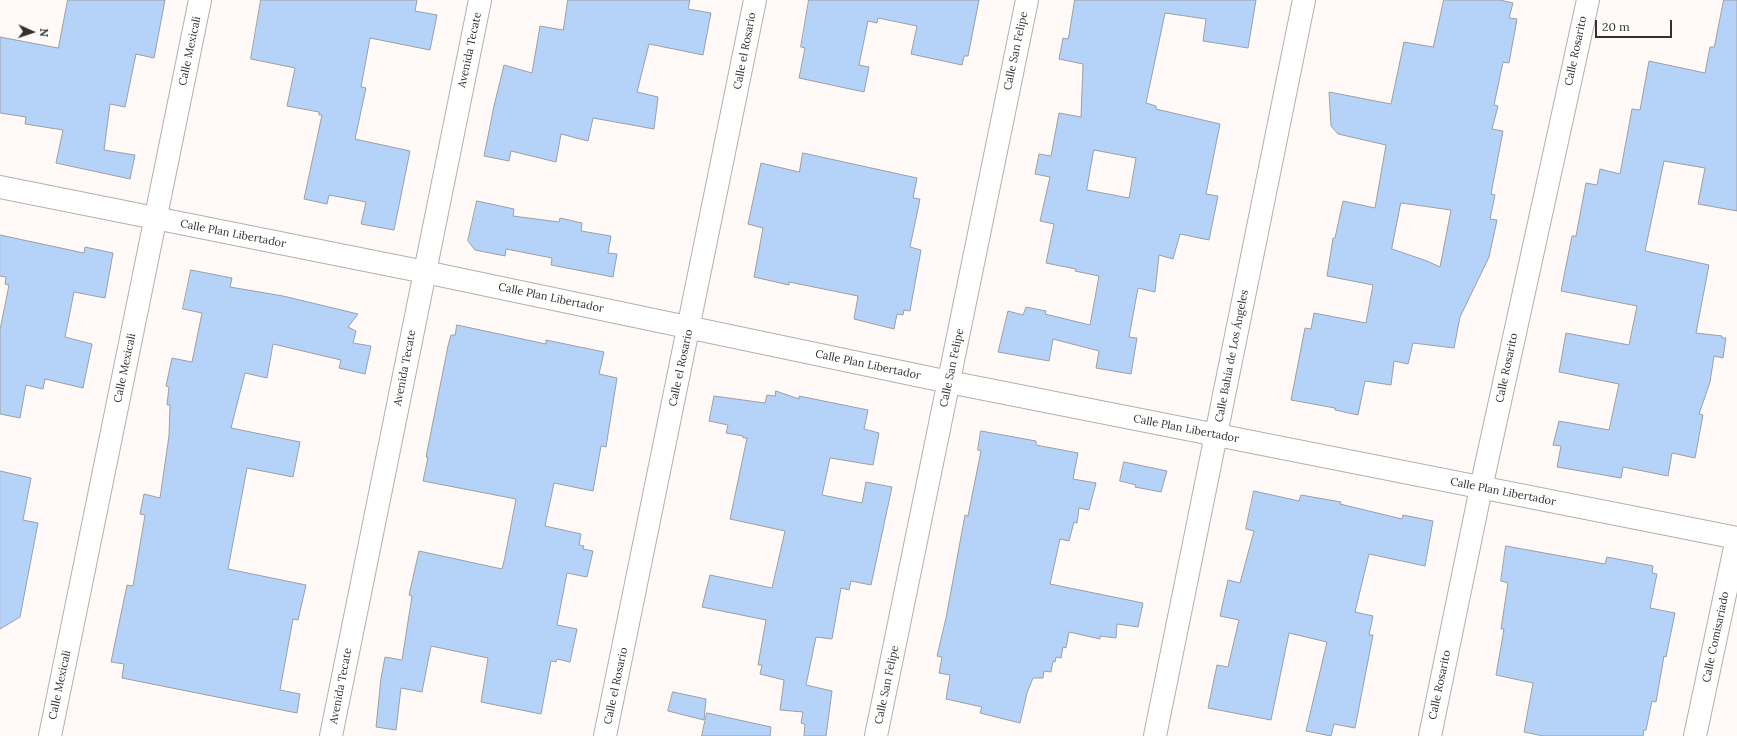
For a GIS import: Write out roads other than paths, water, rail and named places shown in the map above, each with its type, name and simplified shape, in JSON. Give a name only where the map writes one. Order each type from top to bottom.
[{"type":"street","name":"Calle Mexicali","points":[[50,736],[200,0]]},
{"type":"street","name":"Avenida Tecate","points":[[331,736],[480,0]]},
{"type":"street","name":"Calle el Rosario","points":[[605,736],[755,0]]},
{"type":"street","name":"Calle San Felipe","points":[[876,736],[1027,0]]},
{"type":"street","name":"Calle Bahía de Los Ángeles","points":[[1155,736],[1304,0]]},
{"type":"street","name":"Calle Rosarito","points":[[1430,736],[1480,488],[1588,0]]},
{"type":"street","name":"Calle Plan Libertador","points":[[0,187],[425,272],[949,382],[1737,538]]},
{"type":"street","name":"Calle Comisariado","points":[[1695,736],[1737,538]]}]
